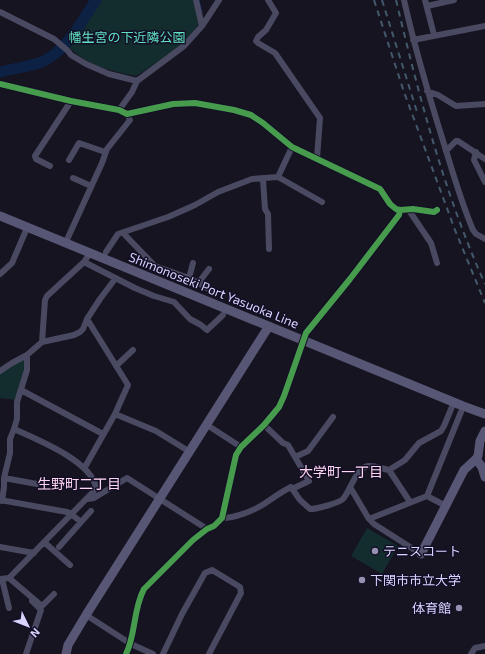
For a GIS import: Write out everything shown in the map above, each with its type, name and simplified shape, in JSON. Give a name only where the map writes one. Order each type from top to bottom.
[{"type":"street","points":[[196,0],[202,26]]},
{"type":"street","points":[[119,110],[132,92],[136,81],[179,50],[202,26],[219,0]]},
{"type":"street","points":[[268,0],[276,13],[266,30],[256,40],[258,43],[275,53],[320,118],[317,158]]},
{"type":"street","points":[[404,0],[427,91],[461,203],[473,230],[476,234],[485,239]]},
{"type":"street","points":[[434,35],[426,3],[454,0]]},
{"type":"street","points":[[0,12],[59,42],[71,55],[100,71],[136,81]]},
{"type":"street","points":[[413,40],[485,26]]},
{"type":"street","points":[[0,84],[71,101],[119,110],[127,114],[130,120],[105,152],[102,163],[65,244]]},
{"type":"street","points":[[427,91],[438,95],[456,106],[485,104]]},
{"type":"street","points":[[50,166],[36,159],[35,156],[71,101]]},
{"type":"street","points":[[127,114],[180,104],[195,103],[234,110],[251,115],[292,147],[380,189],[390,204],[400,210],[408,209],[434,212],[437,210]]},
{"type":"street","points":[[446,151],[456,141],[458,141],[485,159]]},
{"type":"street","points":[[69,160],[79,143],[105,152]]},
{"type":"street","points":[[278,177],[292,147]]},
{"type":"street","points":[[476,152],[474,160],[485,182]]},
{"type":"street","points":[[106,252],[118,234],[168,217],[195,205],[218,192],[252,179],[278,177],[322,202]]},
{"type":"street","points":[[73,178],[91,186]]},
{"type":"street","points":[[264,179],[265,209],[268,214],[269,249]]},
{"type":"street","points":[[408,209],[431,243],[437,263]]},
{"type":"street","points":[[222,518],[234,460],[241,447],[264,425],[282,402],[303,340],[310,327],[380,241],[399,215],[400,210]]},
{"type":"street","name":"Shimonoseki Port Yasuoka Line","points":[[0,216],[65,244],[485,414]]},
{"type":"street","points":[[0,274],[12,263],[27,228]]},
{"type":"street","points":[[124,232],[125,235],[155,266],[199,282],[211,290]]},
{"type":"street","points":[[42,342],[45,300],[47,296],[84,262],[90,253]]},
{"type":"street","points":[[84,262],[115,279],[154,296],[174,302],[190,319],[201,324],[207,330],[223,315]]},
{"type":"street","points":[[189,278],[193,263]]},
{"type":"street","points":[[199,282],[209,269]]},
{"type":"street","points":[[0,372],[12,363],[27,355],[42,342],[80,332],[100,299],[115,279]]},
{"type":"street","points":[[85,468],[115,414],[128,385],[87,319]]},
{"type":"street","points":[[66,654],[68,645],[86,615],[269,326]]},
{"type":"street","points":[[116,366],[133,350]]},
{"type":"street","points":[[27,355],[27,370],[17,402],[17,419],[10,439],[10,452],[4,478],[1,501],[71,514],[81,522]]},
{"type":"street","points":[[21,390],[103,434]]},
{"type":"street","points":[[292,489],[300,500],[310,509],[343,499],[358,474],[367,466],[389,470],[405,460],[419,443],[441,431],[454,402]]},
{"type":"street","points":[[428,496],[461,412]]},
{"type":"street","points":[[115,414],[156,431],[190,452]]},
{"type":"street","points":[[295,457],[308,450],[332,416]]},
{"type":"street","points":[[207,425],[241,447]]},
{"type":"street","points":[[126,654],[131,644],[131,637],[138,604],[144,589],[193,540],[207,529],[214,526],[222,518],[248,512],[263,505],[284,490],[291,487],[292,489],[309,481],[288,445],[283,443],[264,425]]},
{"type":"street","points":[[9,608],[1,579],[9,578],[96,488],[92,477],[85,468],[57,450],[14,429]]},
{"type":"street","points":[[350,487],[369,519],[374,524],[421,554],[464,470],[478,456],[478,446],[484,434]]},
{"type":"street","points":[[476,459],[482,467],[485,477]]},
{"type":"street","points":[[389,470],[410,502]]},
{"type":"street","points":[[4,478],[37,484]]},
{"type":"street","points":[[86,499],[94,498],[127,478],[207,529]]},
{"type":"street","points":[[369,519],[428,496],[446,506]]},
{"type":"street","points":[[59,546],[91,511]]},
{"type":"street","points":[[44,542],[70,565]]},
{"type":"street","points":[[0,547],[34,553]]},
{"type":"street","points":[[163,654],[182,614],[205,573],[212,570],[240,586],[241,593],[210,654]]},
{"type":"street","points":[[9,578],[42,606],[54,594]]},
{"type":"street","points":[[26,654],[40,610],[32,601],[32,598]]},
{"type":"street","points":[[86,615],[131,644],[153,654]]},
{"type":"street","points":[[471,654],[475,648],[485,648]]},
{"type":"green space","name":"幡生宮の下近隣公園","points":[[102,0],[194,0],[199,23],[193,32],[179,46],[136,76],[118,72],[85,60],[70,48]]},
{"type":"green space","points":[[25,358],[26,370],[16,400],[0,398],[0,374]]},
{"type":"green space","name":"テニスコート","points":[[367,528],[398,546],[382,574],[351,556]]},
{"type":"waterway","points":[[0,72],[39,63],[49,58],[72,36],[96,0]]},
{"type":"waterway","points":[[199,0],[202,13]]},
{"type":"railway","points":[[374,0],[404,92],[455,230],[485,303]]},
{"type":"railway","points":[[382,0],[418,115]]},
{"type":"railway","points":[[396,0],[423,108],[434,144],[457,215],[485,284]]},
{"type":"cycle path","points":[[0,84],[71,101],[119,110],[127,114],[173,104],[195,103],[234,110],[251,115],[292,147],[380,189],[390,204],[396,209],[413,209],[434,212],[437,210]]},
{"type":"cycle path","points":[[126,654],[140,597],[144,589],[193,540],[207,529],[214,526],[222,518],[236,455],[241,447],[264,425],[279,407],[306,333],[399,215],[400,210]]},
{"type":"place","name":"テニスコート","points":[[375,551]]},
{"type":"place","name":"下関市市立大学","points":[[362,580]]},
{"type":"place","name":"体育館","points":[[459,608]]},
{"type":"district","name":"大学町一丁目","points":[[341,472]]},
{"type":"district","name":"生野町二丁目","points":[[79,484]]}]
